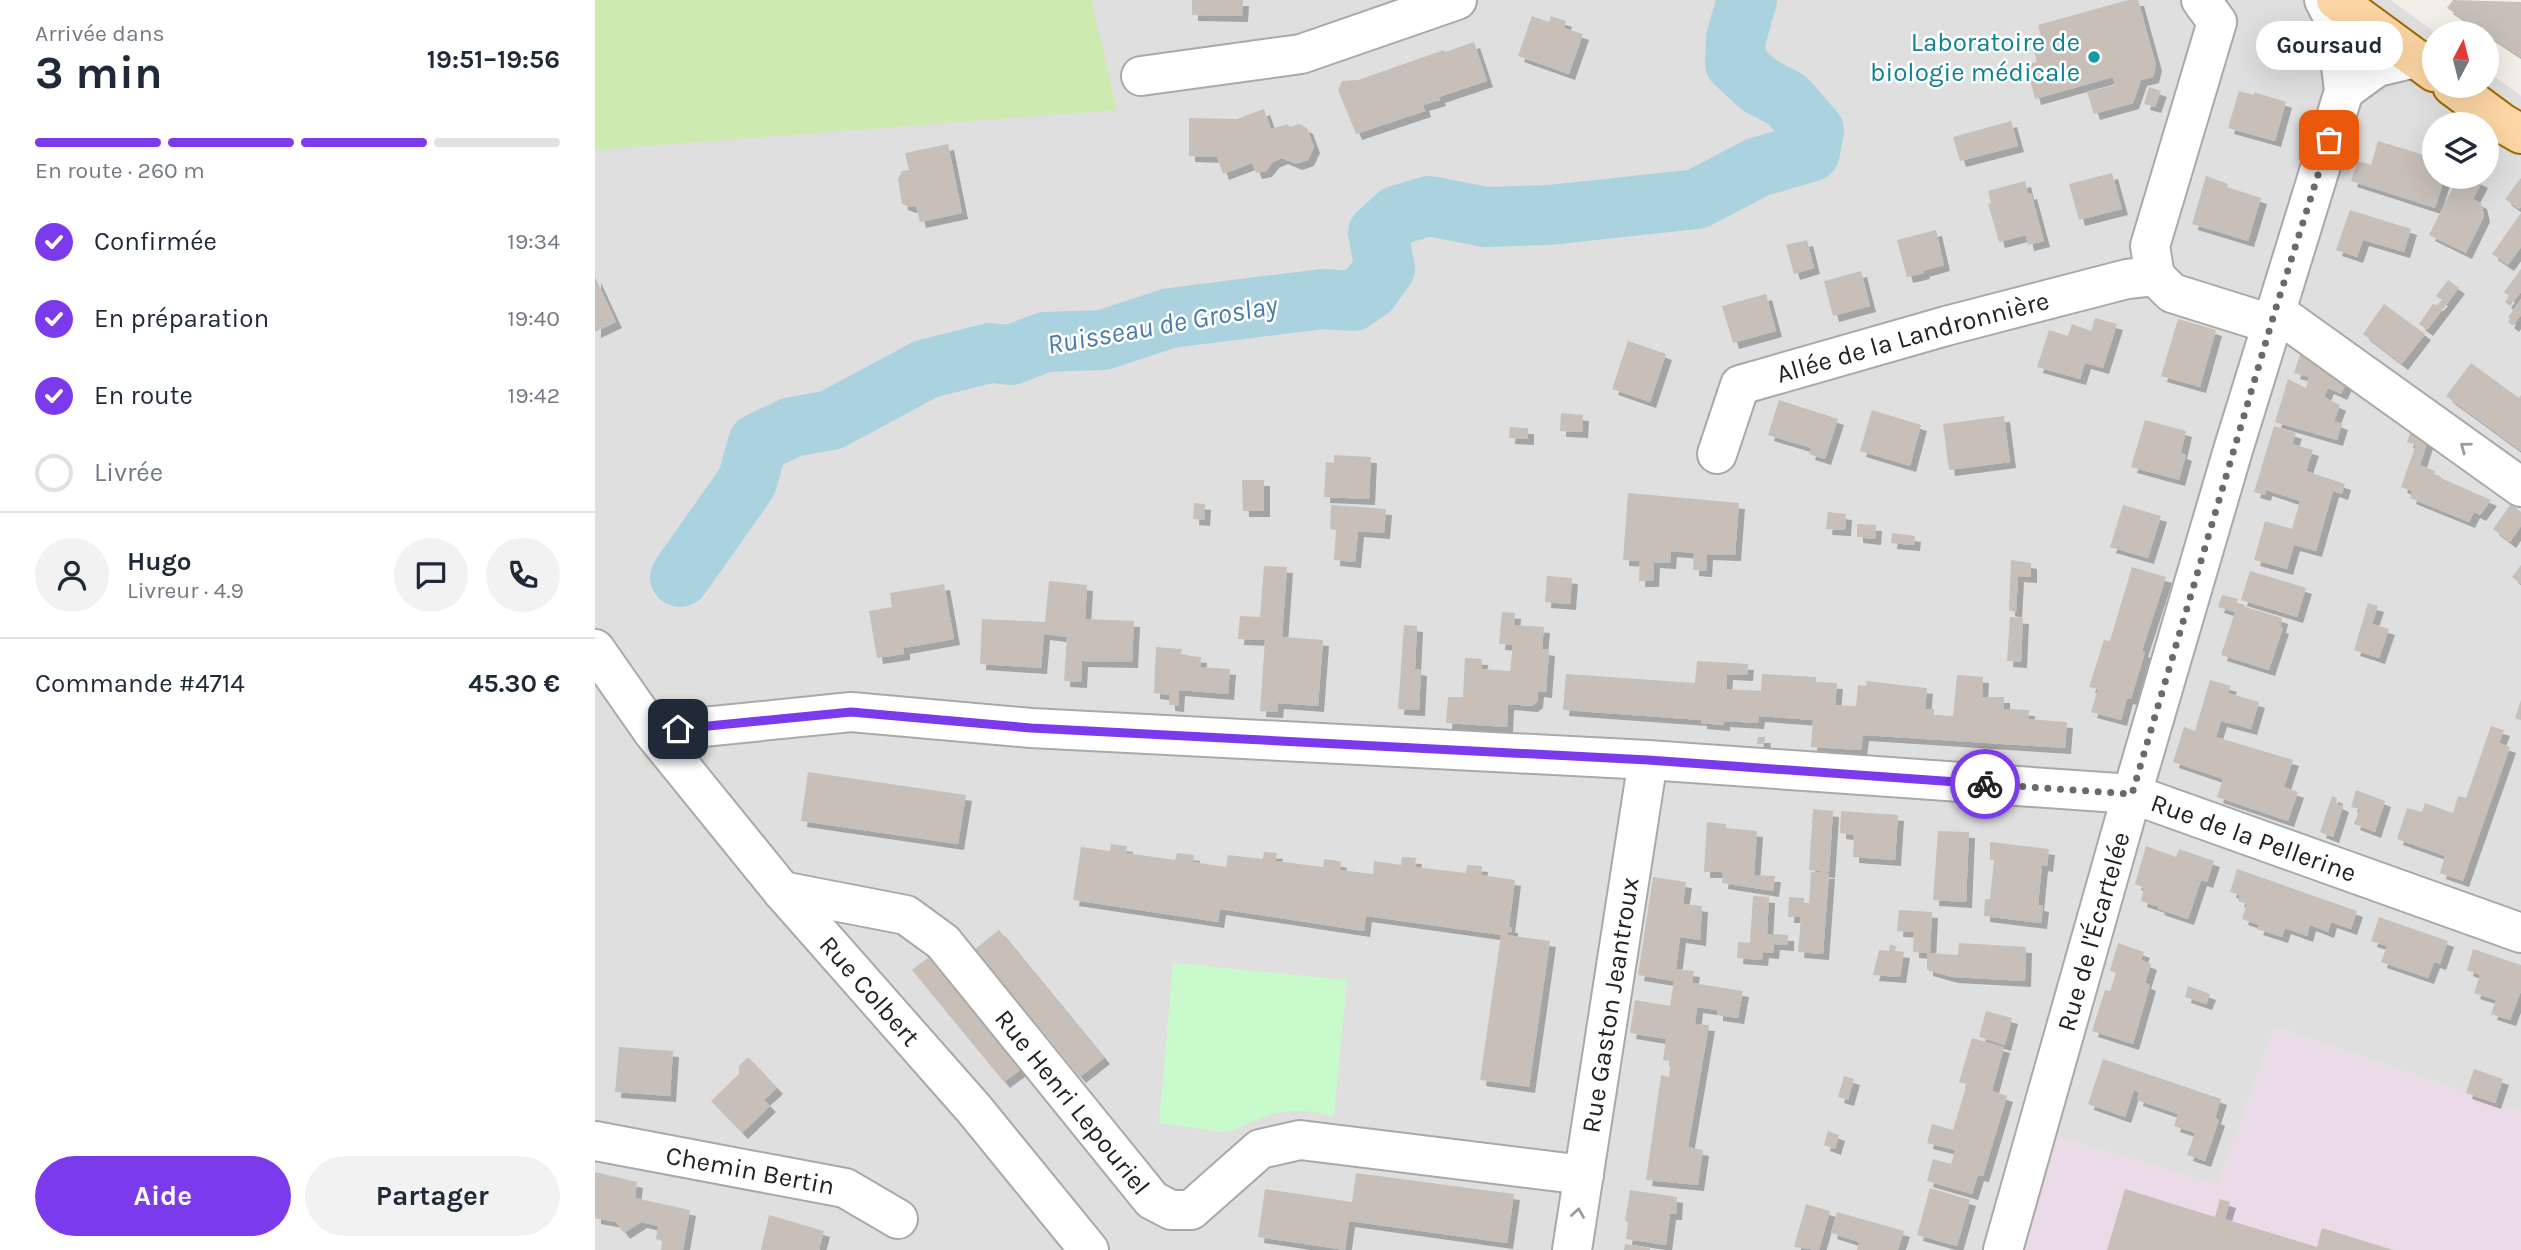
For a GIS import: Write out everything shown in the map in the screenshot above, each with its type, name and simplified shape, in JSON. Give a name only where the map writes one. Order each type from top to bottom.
[{"type":"main road","points":[[2336,0],[2422,55]]},
{"type":"main road","points":[[2367,0],[2422,53]]},
{"type":"main road","points":[[2499,92],[2521,108]]},
{"type":"main road","points":[[2468,98],[2521,134]]},
{"type":"street","points":[[1140,76],[1301,54],[1457,0]]},
{"type":"street","points":[[2201,0],[2217,22],[2150,246],[2155,276],[2172,293],[2273,317],[2521,487]]},
{"type":"street","name":"Rue de l'Écartelée","points":[[2003,1250],[2132,794],[2273,317],[2344,91],[2336,23],[2324,0]]},
{"type":"street","points":[[2344,91],[2377,67],[2422,60]]},
{"type":"street","name":"Allée de la Landronnière","points":[[1717,454],[1740,385],[1946,326],[2127,279],[2155,276]]},
{"type":"street","points":[[595,649],[653,732]]},
{"type":"street","name":"Rue de la Pellerine","points":[[653,732],[851,712],[1031,728],[1648,760],[2132,794],[2521,933]]},
{"type":"street","name":"Rue Colbert","points":[[653,732],[782,891],[974,1109],[1089,1250]]},
{"type":"street","name":"Rue Gaston Jeantroux","points":[[1572,1250],[1648,760]]},
{"type":"street","name":"Rue Henri Lepouriel","points":[[782,891],[906,915],[943,942],[1152,1200],[1171,1210],[1191,1210],[1260,1149],[1300,1140],[1584,1175]]},
{"type":"street","name":"Chemin Bertin","points":[[595,1141],[845,1188],[898,1219]]},
{"type":"shaded area","points":[[595,0],[2391,0],[2422,23],[2422,98],[2499,98],[2499,80],[2521,96],[2521,1112],[2275,1027],[2218,1185],[2057,1137],[2023,1250],[595,1250]]},
{"type":"shaded area","points":[[2275,1027],[2521,1112],[2521,1250],[2023,1250],[2057,1137],[2218,1184]]},
{"type":"green space","points":[[595,0],[1091,0],[1117,110],[595,150]]},
{"type":"green space","points":[[1173,963],[1347,980],[1334,1116],[1306,1111],[1286,1112],[1267,1115],[1237,1129],[1223,1132],[1159,1123]]},
{"type":"building","points":[[1192,0],[1243,0],[1242,16],[1192,15]]},
{"type":"building","name":"Laboratoire de biologie médicale","points":[[2128,0],[2138,0],[2156,65],[2153,77],[2141,80],[2133,103],[2094,114],[2087,92],[2115,85],[2113,77],[2035,99],[2026,65],[2037,62],[2034,51],[2044,48],[2038,25]]},
{"type":"building","points":[[2453,0],[2521,2],[2521,57],[2499,42],[2499,21],[2467,21],[2447,8]]},
{"type":"building","points":[[1532,16],[1549,22],[1551,16],[1566,21],[1564,28],[1583,34],[1569,74],[1518,56]]},
{"type":"building","points":[[1474,42],[1487,81],[1439,97],[1440,100],[1423,105],[1425,111],[1356,134],[1338,90],[1342,81],[1358,80]]},
{"type":"building","points":[[2149,87],[2161,91],[2155,107],[2144,104]]},
{"type":"building","points":[[2239,91],[2254,95],[2254,92],[2286,102],[2275,141],[2228,128]]},
{"type":"building","points":[[1264,109],[1271,129],[1288,124],[1289,127],[1299,124],[1307,128],[1314,147],[1308,160],[1296,164],[1282,158],[1273,162],[1266,171],[1256,173],[1252,163],[1223,174],[1217,157],[1189,156],[1189,118],[1237,119]]},
{"type":"building","points":[[2011,121],[2018,146],[1960,161],[1953,137]]},
{"type":"building","points":[[2378,141],[2422,154],[2422,189],[2441,189],[2435,208],[2351,181],[2358,161],[2371,165]]},
{"type":"building","points":[[948,144],[962,213],[920,222],[916,206],[902,204],[898,179],[902,171],[909,170],[905,153]]},
{"type":"building","points":[[2112,173],[2122,209],[2079,220],[2069,184]]},
{"type":"building","points":[[2206,176],[2228,184],[2227,187],[2261,198],[2248,241],[2192,224]]},
{"type":"building","points":[[2521,178],[2521,207],[2519,209],[2505,199]]},
{"type":"building","points":[[2025,181],[2044,241],[2028,245],[2026,235],[1999,242],[1988,204],[1991,203],[1988,191]]},
{"type":"building","points":[[2452,189],[2478,189],[2473,199],[2481,203],[2484,216],[2466,253],[2429,235]]},
{"type":"building","points":[[2350,210],[2411,229],[2404,252],[2363,240],[2357,257],[2336,250]]},
{"type":"building","points":[[2521,213],[2521,247],[2508,265],[2492,254]]},
{"type":"building","points":[[1936,230],[1944,265],[1907,277],[1897,240]]},
{"type":"building","points":[[1807,240],[1814,268],[1794,274],[1786,245]]},
{"type":"building","points":[[2521,269],[2521,292],[2510,306],[2505,302],[2509,296],[2504,292]]},
{"type":"building","points":[[1861,271],[1870,306],[1833,316],[1824,281]]},
{"type":"building","points":[[595,277],[616,322],[595,332]]},
{"type":"building","points":[[2448,280],[2459,288],[2427,330],[2419,324],[2433,304],[2437,305],[2442,300],[2436,296]]},
{"type":"building","points":[[1766,294],[1776,331],[1733,343],[1722,306]]},
{"type":"building","points":[[2521,299],[2521,315],[2513,326],[2508,322],[2508,317]]},
{"type":"building","points":[[2384,304],[2425,334],[2402,364],[2363,334]]},
{"type":"building","points":[[2095,318],[2117,324],[2103,368],[2085,363],[2080,379],[2037,367],[2049,330],[2068,336],[2072,324],[2091,331]]},
{"type":"building","points":[[2178,319],[2216,330],[2200,387],[2161,376]]},
{"type":"building","points":[[1628,341],[1666,354],[1650,402],[1612,389]]},
{"type":"building","points":[[2304,343],[2347,382],[2341,394],[2328,388],[2324,397],[2340,405],[2334,421],[2342,424],[2337,440],[2275,422],[2288,379],[2306,388],[2309,377],[2294,373]]},
{"type":"building","points":[[2471,363],[2519,398],[2521,395],[2521,451],[2446,396]]},
{"type":"building","points":[[1779,400],[1838,419],[1825,459],[1809,454],[1811,448],[1768,435]]},
{"type":"building","points":[[1872,410],[1921,425],[1910,466],[1860,451]]},
{"type":"building","points":[[1561,413],[1583,415],[1582,432],[1560,431]]},
{"type":"building","points":[[2004,416],[2010,462],[1949,470],[1943,424]]},
{"type":"building","points":[[2145,420],[2186,431],[2181,453],[2186,455],[2179,480],[2131,467]]},
{"type":"building","points":[[2414,421],[2430,433],[2420,465],[2435,471],[2434,475],[2491,500],[2480,515],[2474,512],[2469,522],[2410,498],[2412,491],[2401,487],[2416,445],[2407,442]]},
{"type":"building","points":[[2274,426],[2296,433],[2292,444],[2313,450],[2306,471],[2345,484],[2342,494],[2333,491],[2316,551],[2294,545],[2287,569],[2254,560],[2265,521],[2292,529],[2300,501],[2266,490],[2265,495],[2254,492]]},
{"type":"building","points":[[1510,427],[1528,428],[1528,439],[1509,438]]},
{"type":"building","points":[[1334,455],[1371,457],[1369,499],[1324,497],[1326,462],[1334,463]]},
{"type":"building","points":[[1242,480],[1264,480],[1264,511],[1243,511]]},
{"type":"building","points":[[1628,493],[1739,503],[1735,555],[1707,554],[1706,571],[1693,570],[1694,553],[1671,551],[1670,563],[1654,562],[1653,581],[1639,581],[1640,561],[1623,560]]},
{"type":"building","points":[[1194,503],[1205,504],[1204,520],[1193,519]]},
{"type":"building","points":[[2511,504],[2521,512],[2521,526],[2510,542],[2493,529]]},
{"type":"building","points":[[1331,505],[1386,509],[1384,533],[1358,531],[1355,562],[1334,560],[1336,530],[1330,529]]},
{"type":"building","points":[[2123,505],[2161,516],[2148,558],[2110,547]]},
{"type":"building","points":[[1828,512],[1846,514],[1845,530],[1826,529]]},
{"type":"building","points":[[1857,524],[1876,525],[1875,539],[1857,537]]},
{"type":"building","points":[[1892,533],[1915,536],[1914,545],[1891,543]]},
{"type":"building","points":[[2011,560],[2031,563],[2031,577],[2018,576],[2016,612],[2009,610]]},
{"type":"building","points":[[2521,565],[2521,584],[2512,577]]},
{"type":"building","points":[[1264,566],[1287,567],[1282,637],[1323,640],[1318,706],[1278,703],[1277,712],[1260,711],[1265,640],[1238,639],[1240,616],[1260,617]]},
{"type":"building","points":[[2132,567],[2166,577],[2142,651],[2145,652],[2131,699],[2127,698],[2121,720],[2091,712],[2098,689],[2089,687],[2104,640],[2110,641]]},
{"type":"building","points":[[2250,571],[2306,588],[2297,617],[2241,600]]},
{"type":"building","points":[[1547,576],[1572,578],[1570,604],[1545,602]]},
{"type":"building","points":[[1049,581],[1087,585],[1085,619],[1134,621],[1132,662],[1082,661],[1081,682],[1064,681],[1067,637],[1044,634],[1041,668],[980,664],[982,619],[1045,622]]},
{"type":"building","points":[[944,584],[954,639],[904,648],[904,654],[877,658],[869,611],[892,607],[890,593]]},
{"type":"building","points":[[2222,595],[2238,599],[2236,604],[2282,618],[2280,627],[2283,628],[2269,670],[2221,655],[2235,612],[2218,607]]},
{"type":"building","points":[[2368,603],[2378,606],[2372,624],[2389,629],[2379,658],[2354,650]]},
{"type":"building","points":[[1502,612],[1515,613],[1514,625],[1544,627],[1542,649],[1549,650],[1546,692],[1538,691],[1537,702],[1532,706],[1508,704],[1507,727],[1446,723],[1448,697],[1463,697],[1465,658],[1482,659],[1481,669],[1510,671],[1513,645],[1499,644]]},
{"type":"building","points":[[2010,617],[2023,618],[2021,662],[2007,661]]},
{"type":"building","points":[[1404,625],[1417,626],[1415,669],[1421,670],[1419,710],[1398,709]]},
{"type":"building","points":[[1156,647],[1182,649],[1181,655],[1201,657],[1200,667],[1230,669],[1228,694],[1179,690],[1178,706],[1169,705],[1169,695],[1154,693]]},
{"type":"building","points":[[1697,661],[1748,664],[1747,675],[1727,674],[1726,689],[1761,691],[1762,674],[1816,677],[1816,682],[1837,683],[1835,705],[1856,706],[1858,685],[1866,686],[1867,681],[1927,688],[1925,709],[1934,709],[1934,715],[1953,716],[1957,675],[1983,677],[1982,697],[2004,697],[2004,717],[2005,709],[2029,710],[2028,719],[2067,722],[2065,748],[1863,735],[1861,750],[1811,747],[1813,720],[1759,716],[1758,723],[1724,721],[1724,725],[1701,723],[1701,720],[1563,710],[1566,674],[1695,683]]},
{"type":"building","points":[[2210,680],[2231,686],[2228,693],[2259,702],[2251,729],[2221,721],[2216,737],[2293,760],[2284,787],[2298,792],[2288,821],[2217,797],[2223,779],[2173,762],[2184,727],[2195,731]]},
{"type":"building","points":[[2521,700],[2521,720],[2515,718]]},
{"type":"building","points":[[2491,726],[2504,730],[2499,743],[2510,747],[2463,881],[2440,873],[2445,856],[2397,839],[2407,808],[2422,812],[2425,803],[2453,813],[2458,796],[2466,798]]},
{"type":"building","points":[[1758,737],[1765,737],[1764,744],[1757,744]]},
{"type":"building","points":[[808,772],[966,795],[958,844],[801,821]]},
{"type":"building","points":[[2356,790],[2385,801],[2375,832],[2354,824],[2360,809],[2351,807]]},
{"type":"building","points":[[2332,796],[2337,798],[2336,803],[2343,806],[2333,837],[2320,832]]},
{"type":"building","points":[[1813,809],[1833,811],[1829,872],[1809,870]]},
{"type":"building","points":[[1841,811],[1898,815],[1895,860],[1853,857],[1854,835],[1840,833]]},
{"type":"building","points":[[1707,822],[1726,824],[1726,828],[1757,831],[1754,875],[1775,876],[1773,891],[1722,883],[1721,872],[1704,872]]},
{"type":"building","points":[[1938,831],[1969,832],[1966,902],[1933,900]]},
{"type":"building","points":[[1990,842],[2049,849],[2047,866],[2042,865],[2038,905],[2043,906],[2041,923],[1984,916],[1985,899],[1990,899],[1994,860],[1990,860]]},
{"type":"building","points":[[1111,844],[1127,846],[1126,853],[1175,860],[1177,853],[1194,855],[1193,862],[1226,867],[1228,855],[1263,859],[1264,852],[1277,853],[1275,861],[1323,867],[1324,859],[1332,860],[1341,862],[1340,870],[1373,874],[1374,861],[1401,865],[1402,857],[1416,858],[1415,867],[1466,873],[1467,865],[1482,866],[1481,875],[1515,880],[1509,927],[1512,927],[1512,932],[1507,935],[1550,941],[1529,1087],[1480,1080],[1501,935],[1366,916],[1364,931],[1220,909],[1218,922],[1073,900],[1081,847],[1110,851]]},
{"type":"building","points":[[2146,846],[2176,857],[2179,849],[2214,861],[2207,882],[2201,880],[2188,919],[2141,901],[2144,888],[2135,884]]},
{"type":"building","points":[[2237,869],[2357,911],[2351,929],[2331,922],[2328,932],[2310,925],[2307,936],[2285,928],[2282,937],[2257,929],[2259,925],[2242,919],[2247,904],[2238,901],[2240,895],[2230,892]]},
{"type":"building","points":[[1811,872],[1829,873],[1823,954],[1798,952],[1801,917],[1788,917],[1789,897],[1804,898],[1804,903],[1809,903]]},
{"type":"building","points":[[1653,877],[1686,882],[1683,904],[1702,906],[1700,940],[1680,937],[1676,969],[1694,971],[1692,983],[1743,991],[1738,1018],[1717,1015],[1717,1010],[1697,1007],[1695,1024],[1709,1025],[1688,1147],[1703,1150],[1698,1185],[1646,1180],[1661,1075],[1669,1077],[1671,1061],[1663,1060],[1666,1039],[1630,1033],[1635,1000],[1670,1006],[1674,981],[1638,975]]},
{"type":"building","points":[[1753,896],[1769,897],[1767,934],[1788,935],[1788,945],[1774,944],[1773,953],[1763,952],[1762,960],[1737,958],[1738,942],[1750,943]]},
{"type":"building","points":[[1899,910],[1932,912],[1930,953],[1958,955],[1959,943],[2026,947],[2025,981],[1952,977],[1927,970],[1927,953],[1913,952],[1914,932],[1897,931]]},
{"type":"building","points":[[2379,917],[2448,941],[2440,964],[2434,962],[2428,978],[2381,962],[2387,946],[2371,941]]},
{"type":"building","points":[[999,930],[1104,1058],[1080,1077],[975,949]]},
{"type":"building","points":[[2118,943],[2144,952],[2141,960],[2151,964],[2145,983],[2150,985],[2133,1044],[2092,1031],[2105,990],[2110,991],[2116,973],[2110,971]]},
{"type":"building","points":[[1890,945],[1896,946],[1895,951],[1904,952],[1900,977],[1873,975],[1879,950],[1889,951]]},
{"type":"building","points":[[2473,949],[2521,965],[2521,991],[2510,1020],[2491,1014],[2496,1000],[2474,993],[2480,975],[2467,970]]},
{"type":"building","points":[[934,953],[1027,1065],[1004,1082],[912,970]]},
{"type":"building","points":[[2188,986],[2210,994],[2206,1004],[2185,997]]},
{"type":"building","points":[[1986,1011],[2012,1018],[2005,1045],[1979,1037]]},
{"type":"building","points":[[1972,1038],[2004,1047],[1992,1091],[2007,1096],[1983,1176],[1978,1175],[1972,1194],[1927,1181],[1933,1159],[1951,1164],[1955,1150],[1927,1143],[1932,1124],[1953,1130],[1967,1084],[1959,1082]]},
{"type":"building","points":[[619,1047],[673,1051],[670,1096],[615,1092]]},
{"type":"building","points":[[748,1057],[777,1088],[764,1100],[770,1106],[742,1133],[711,1101],[739,1074],[739,1066]]},
{"type":"building","points":[[2103,1059],[2221,1099],[2215,1118],[2219,1120],[2205,1161],[2187,1155],[2195,1133],[2174,1126],[2178,1114],[2137,1100],[2139,1092],[2134,1090],[2125,1117],[2088,1104]]},
{"type":"building","points":[[2474,1069],[2503,1079],[2495,1103],[2466,1093]]},
{"type":"building","points":[[1844,1076],[1854,1079],[1848,1100],[1838,1097]]},
{"type":"building","points":[[1828,1131],[1839,1135],[1835,1149],[1824,1145]]},
{"type":"building","points":[[595,1172],[637,1182],[635,1198],[690,1210],[683,1250],[661,1250],[662,1241],[656,1239],[658,1226],[641,1222],[624,1233],[616,1222],[595,1218]]},
{"type":"building","points":[[1356,1173],[1514,1194],[1507,1243],[1349,1221],[1345,1250],[1258,1237],[1265,1189],[1352,1202]]},
{"type":"building","points":[[1930,1188],[1970,1200],[1957,1246],[1917,1235]]},
{"type":"building","points":[[2125,1189],[2215,1217],[2220,1199],[2230,1202],[2225,1219],[2317,1247],[2322,1228],[2393,1250],[2107,1250]]},
{"type":"building","points":[[1630,1190],[1677,1197],[1676,1214],[1670,1214],[1666,1245],[1626,1239],[1628,1222],[1625,1221]]},
{"type":"building","points":[[1806,1204],[1830,1211],[1819,1250],[1794,1247]]},
{"type":"building","points":[[1837,1212],[1904,1231],[1898,1250],[1857,1250],[1859,1242],[1831,1233]]},
{"type":"building","points":[[769,1215],[824,1231],[819,1250],[761,1250]]},
{"type":"building","points":[[1625,1244],[1650,1248],[1650,1250],[1624,1250]]},
{"type":"waterway","name":"Ruisseau de Groslay","points":[[680,577],[747,482],[758,443],[792,427],[831,420],[926,369],[990,353],[1011,355],[1045,342],[1103,340],[1170,318],[1323,299],[1353,301],[1369,290],[1385,268],[1378,233],[1398,215],[1429,206],[1486,217],[1549,215],[1697,199],[1758,167],[1810,152],[1814,131],[1787,100],[1759,85],[1735,63],[1736,38],[1747,0]]},
{"type":"way so far","points":[[1985,784],[2132,794],[2275,311],[2329,140]]},
{"type":"place","name":"Laboratoire de biologie médicale","points":[[2094,57]]},
{"type":"place","name":"Goursaud","points":[[2329,140]]},
{"type":"route","points":[[678,729],[851,712],[1031,728],[1648,760],[1985,784]]}]
